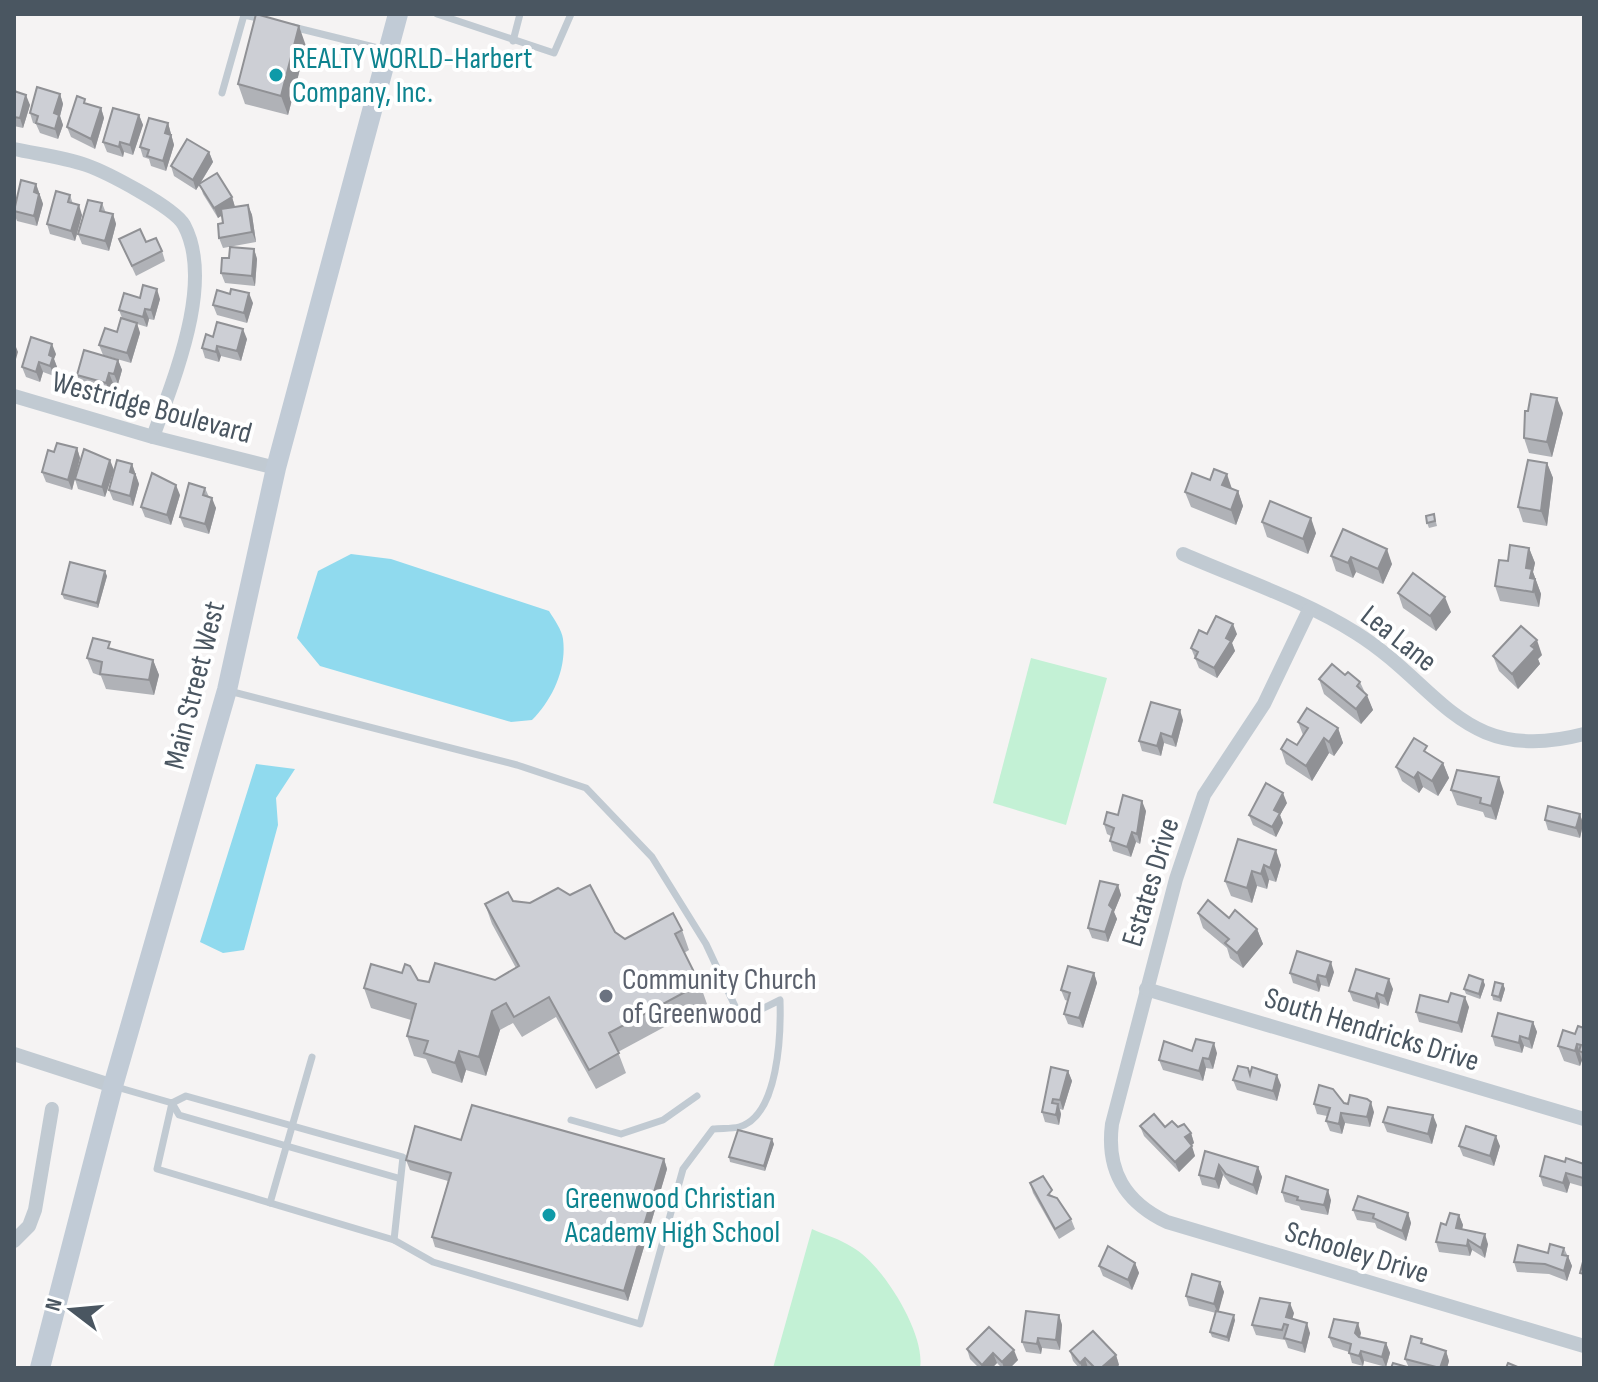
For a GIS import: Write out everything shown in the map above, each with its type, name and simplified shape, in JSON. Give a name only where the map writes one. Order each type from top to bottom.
[{"type":"main road","name":"Main Street West","points":[[40,1368],[113,1086],[227,690],[276,468],[398,14]]},
{"type":"street","points":[[14,149],[87,165],[155,202],[182,222],[194,252],[191,306],[183,352],[153,437]]},
{"type":"street","name":"Westridge Boulevard","points":[[14,396],[153,437],[276,468]]},
{"type":"street","name":"Lea Lane","points":[[1183,554],[1309,610],[1365,639],[1450,713],[1475,729],[1524,741],[1584,734]]},
{"type":"street","name":"Estates Drive","points":[[1124,1190],[1114,1173],[1109,1142],[1176,879],[1204,795],[1264,704],[1309,610]]},
{"type":"street","name":"South Hendricks Drive","points":[[1146,989],[1584,1119]]},
{"type":"street","points":[[14,1054],[113,1086]]},
{"type":"street","points":[[14,1241],[29,1226],[35,1210],[52,1109]]},
{"type":"street","name":"Schooley Drive","points":[[1124,1190],[1139,1207],[1178,1226],[1584,1346]]},
{"type":"lane","points":[[437,14],[554,53],[571,14]]},
{"type":"lane","points":[[513,41],[520,14]]},
{"type":"lane","points":[[222,93],[244,15],[275,22]]},
{"type":"lane","points":[[290,26],[388,51]]},
{"type":"lane","points":[[172,1103],[157,1169],[394,1240],[433,1262],[640,1324],[683,1169],[713,1129],[740,1127],[760,1114],[781,1050],[780,1000],[741,1019],[706,944],[652,857],[586,788],[489,757],[227,690]]},
{"type":"lane","points":[[270,1203],[312,1057]]},
{"type":"lane","points":[[113,1086],[172,1103],[186,1096],[403,1157],[398,1178],[394,1240]]},
{"type":"lane","points":[[571,1120],[621,1134],[663,1120],[697,1096]]},
{"type":"lane","points":[[172,1103],[179,1115],[398,1178]]},
{"type":"green space","points":[[1031,658],[1107,678],[1066,825],[993,803]]},
{"type":"green space","points":[[812,1229],[864,1255],[888,1283],[916,1337],[920,1368],[773,1368]]},
{"type":"water","points":[[351,554],[391,559],[549,611],[562,636],[563,662],[552,693],[532,720],[511,722],[320,666],[297,638],[318,571]]},
{"type":"water","points":[[256,764],[295,769],[276,798],[278,825],[244,950],[223,953],[200,942]]},
{"type":"building","points":[[256,14],[299,26],[281,96],[238,84]]},
{"type":"building","points":[[37,87],[60,94],[54,113],[59,115],[55,129],[36,123],[38,116],[30,113]]},
{"type":"building","points":[[14,91],[26,95],[20,118],[14,117]]},
{"type":"building","points":[[77,96],[85,99],[84,103],[101,108],[91,139],[67,127]]},
{"type":"building","points":[[113,108],[139,115],[130,145],[120,142],[119,147],[103,142]]},
{"type":"building","points":[[149,118],[168,123],[165,133],[171,135],[163,161],[147,156],[149,150],[140,147]]},
{"type":"building","points":[[187,139],[209,152],[193,180],[171,166]]},
{"type":"building","points":[[217,173],[232,197],[214,208],[199,184]]},
{"type":"building","points":[[21,180],[36,184],[34,192],[39,194],[34,216],[14,211]]},
{"type":"building","points":[[56,191],[70,195],[68,202],[79,205],[71,231],[47,224]]},
{"type":"building","points":[[88,200],[102,203],[100,211],[113,214],[105,241],[78,234]]},
{"type":"building","points":[[248,205],[252,232],[219,238],[218,224],[223,223],[221,209]]},
{"type":"building","points":[[140,229],[146,242],[156,238],[162,251],[132,266],[119,239]]},
{"type":"building","points":[[230,247],[254,249],[252,276],[221,273],[222,258],[229,258]]},
{"type":"building","points":[[143,285],[157,289],[151,310],[145,309],[143,317],[119,310],[124,293],[140,298]]},
{"type":"building","points":[[231,289],[249,293],[244,313],[213,305],[217,290],[230,294]]},
{"type":"building","points":[[121,318],[137,323],[127,353],[99,345],[105,328],[117,332]]},
{"type":"building","points":[[217,322],[243,329],[237,351],[217,346],[216,352],[202,348],[206,334],[213,337]]},
{"type":"building","points":[[31,337],[52,344],[50,366],[39,362],[36,372],[22,367]]},
{"type":"building","points":[[84,350],[118,360],[114,374],[109,373],[106,383],[77,375]]},
{"type":"building","points":[[1531,394],[1557,398],[1547,442],[1524,438],[1525,411],[1528,411]]},
{"type":"building","points":[[57,443],[77,448],[68,480],[42,472],[48,450],[54,452]]},
{"type":"building","points":[[84,449],[110,460],[102,487],[75,479]]},
{"type":"building","points":[[117,460],[132,464],[130,472],[135,474],[130,496],[109,490]]},
{"type":"building","points":[[1528,460],[1547,463],[1541,511],[1518,507]]},
{"type":"building","points":[[1214,469],[1227,474],[1222,485],[1238,491],[1231,510],[1185,492],[1192,473],[1210,480]]},
{"type":"building","points":[[152,473],[176,485],[167,515],[141,507]]},
{"type":"building","points":[[189,483],[205,488],[203,495],[212,498],[205,524],[180,517]]},
{"type":"building","points":[[1270,501],[1311,518],[1303,539],[1262,522]]},
{"type":"building","points":[[1434,514],[1435,521],[1427,523],[1426,516]]},
{"type":"building","points":[[1343,529],[1387,549],[1378,569],[1351,557],[1348,563],[1331,556]]},
{"type":"building","points":[[1510,545],[1529,548],[1526,568],[1532,569],[1530,578],[1535,579],[1533,592],[1495,586],[1499,560],[1508,561]]},
{"type":"building","points":[[70,562],[105,571],[97,603],[62,594]]},
{"type":"building","points":[[1413,573],[1445,597],[1430,616],[1398,593]]},
{"type":"building","points":[[1216,616],[1233,624],[1226,638],[1231,641],[1214,668],[1195,658],[1198,652],[1191,648],[1199,630],[1207,634]]},
{"type":"building","points":[[1521,626],[1537,640],[1531,646],[1535,649],[1512,674],[1493,656]]},
{"type":"building","points":[[93,638],[110,642],[108,648],[153,660],[149,680],[100,674],[102,662],[87,658]]},
{"type":"building","points":[[1332,664],[1360,682],[1357,686],[1367,695],[1356,709],[1319,679]]},
{"type":"building","points":[[1151,702],[1180,710],[1172,737],[1161,733],[1157,746],[1139,741]]},
{"type":"building","points":[[1307,708],[1338,728],[1329,742],[1324,738],[1306,766],[1281,749],[1287,739],[1297,745],[1308,728],[1298,722]]},
{"type":"building","points":[[1414,738],[1427,746],[1424,751],[1443,763],[1432,781],[1418,772],[1414,778],[1396,767]]},
{"type":"building","points":[[1457,770],[1499,777],[1491,806],[1480,803],[1481,798],[1451,790]]},
{"type":"building","points":[[1266,783],[1283,793],[1274,810],[1280,813],[1272,827],[1249,815]]},
{"type":"building","points":[[1123,795],[1142,801],[1137,834],[1132,832],[1127,847],[1110,841],[1114,828],[1104,824],[1107,812],[1118,815]]},
{"type":"building","points":[[1548,806],[1580,814],[1576,828],[1545,820]]},
{"type":"building","points":[[1238,839],[1276,850],[1270,868],[1264,865],[1261,874],[1252,871],[1247,888],[1225,881]]},
{"type":"building","points":[[1100,881],[1118,885],[1109,905],[1113,909],[1105,932],[1088,928]]},
{"type":"building","name":"Community Church of Greenwood","points":[[590,885],[615,932],[625,939],[673,913],[682,930],[675,934],[700,984],[609,1033],[619,1053],[589,1070],[549,997],[514,1017],[506,1003],[492,1011],[479,1057],[459,1051],[455,1063],[424,1053],[428,1041],[407,1036],[416,1004],[364,988],[371,964],[402,973],[405,964],[410,966],[418,980],[429,982],[435,963],[495,980],[519,966],[485,904],[508,892],[513,901],[530,903],[558,888],[570,895]]},
{"type":"building","points":[[1208,900],[1229,918],[1235,910],[1257,929],[1237,953],[1225,943],[1229,939],[1198,913]]},
{"type":"building","points":[[1297,951],[1331,962],[1326,977],[1318,975],[1316,982],[1290,973]]},
{"type":"building","points":[[1068,966],[1094,973],[1079,1018],[1064,1014],[1070,993],[1061,990]]},
{"type":"building","points":[[1356,969],[1389,979],[1384,996],[1377,993],[1375,999],[1349,991]]},
{"type":"building","points":[[1469,975],[1483,980],[1479,994],[1464,989]]},
{"type":"building","points":[[1495,982],[1503,984],[1499,997],[1492,995]]},
{"type":"building","points":[[1451,993],[1465,997],[1458,1023],[1416,1012],[1420,995],[1448,1002]]},
{"type":"building","points":[[1498,1013],[1533,1022],[1529,1039],[1520,1036],[1519,1043],[1492,1036]]},
{"type":"building","points":[[1578,1026],[1584,1028],[1584,1053],[1579,1051],[1581,1045],[1577,1044],[1575,1051],[1558,1046],[1563,1030],[1575,1034]]},
{"type":"building","points":[[1196,1039],[1214,1043],[1209,1059],[1203,1058],[1199,1071],[1159,1060],[1164,1041],[1192,1051]]},
{"type":"building","points":[[1238,1066],[1248,1068],[1250,1075],[1252,1067],[1277,1075],[1273,1091],[1233,1080]]},
{"type":"building","points":[[1051,1067],[1068,1071],[1060,1100],[1053,1099],[1052,1103],[1058,1104],[1056,1115],[1042,1112]]},
{"type":"building","points":[[1319,1085],[1333,1089],[1344,1103],[1348,1104],[1350,1095],[1367,1099],[1371,1102],[1367,1117],[1341,1113],[1339,1124],[1326,1121],[1330,1108],[1314,1104]]},
{"type":"building","name":"Greenwood Christian Academy High School","points":[[472,1105],[664,1159],[624,1291],[432,1237],[451,1173],[406,1160],[415,1126],[461,1140]]},
{"type":"building","points":[[1388,1107],[1433,1115],[1428,1134],[1383,1122]]},
{"type":"building","points":[[1154,1114],[1165,1127],[1172,1121],[1178,1127],[1184,1124],[1191,1133],[1185,1137],[1192,1146],[1175,1162],[1140,1126]]},
{"type":"building","points":[[1466,1126],[1496,1136],[1490,1156],[1459,1146]]},
{"type":"building","points":[[738,1130],[772,1139],[764,1166],[729,1157]]},
{"type":"building","points":[[1205,1151],[1258,1167],[1253,1185],[1226,1174],[1219,1165],[1215,1179],[1199,1175]]},
{"type":"building","points":[[1545,1156],[1584,1164],[1583,1178],[1566,1173],[1563,1183],[1540,1176]]},
{"type":"building","points":[[1043,1176],[1052,1190],[1048,1195],[1057,1198],[1071,1219],[1055,1229],[1030,1183]]},
{"type":"building","points":[[1286,1176],[1328,1190],[1324,1205],[1297,1200],[1298,1197],[1282,1192]]},
{"type":"building","points":[[1358,1196],[1408,1213],[1402,1231],[1373,1218],[1374,1214],[1353,1210]]},
{"type":"building","points":[[1450,1213],[1459,1215],[1456,1228],[1485,1234],[1481,1248],[1468,1240],[1467,1246],[1436,1242],[1441,1223],[1446,1225]]},
{"type":"building","points":[[1550,1244],[1564,1248],[1562,1255],[1568,1256],[1564,1271],[1545,1264],[1514,1262],[1518,1245],[1548,1253]]},
{"type":"building","points":[[1108,1246],[1135,1263],[1128,1280],[1099,1266]]},
{"type":"building","points":[[1192,1274],[1220,1282],[1214,1304],[1186,1296]]},
{"type":"building","points":[[1260,1298],[1290,1303],[1286,1317],[1307,1323],[1302,1343],[1284,1338],[1288,1325],[1284,1324],[1282,1330],[1252,1325]]},
{"type":"building","points":[[1026,1311],[1059,1315],[1056,1340],[1038,1338],[1037,1344],[1022,1342]]},
{"type":"building","points":[[1216,1311],[1234,1315],[1227,1337],[1210,1332]]},
{"type":"building","points":[[1334,1319],[1358,1323],[1355,1333],[1359,1337],[1386,1343],[1382,1357],[1361,1351],[1359,1356],[1349,1353],[1351,1344],[1329,1337]]},
{"type":"building","points":[[989,1327],[1014,1350],[1002,1362],[993,1353],[982,1365],[967,1349]]},
{"type":"building","points":[[1093,1331],[1116,1355],[1101,1368],[1095,1368],[1085,1358],[1080,1363],[1070,1351]]},
{"type":"building","points":[[1411,1336],[1422,1339],[1421,1343],[1446,1351],[1440,1368],[1405,1359]]},
{"type":"building","points":[[1393,1363],[1407,1367],[1391,1368]]},
{"type":"place","name":"REALTY WORLD-Harbert Company, Inc.","points":[[276,75]]},
{"type":"place","name":"Community Church of Greenwood","points":[[606,996]]},
{"type":"place","name":"Greenwood Christian Academy High School","points":[[549,1215]]}]
